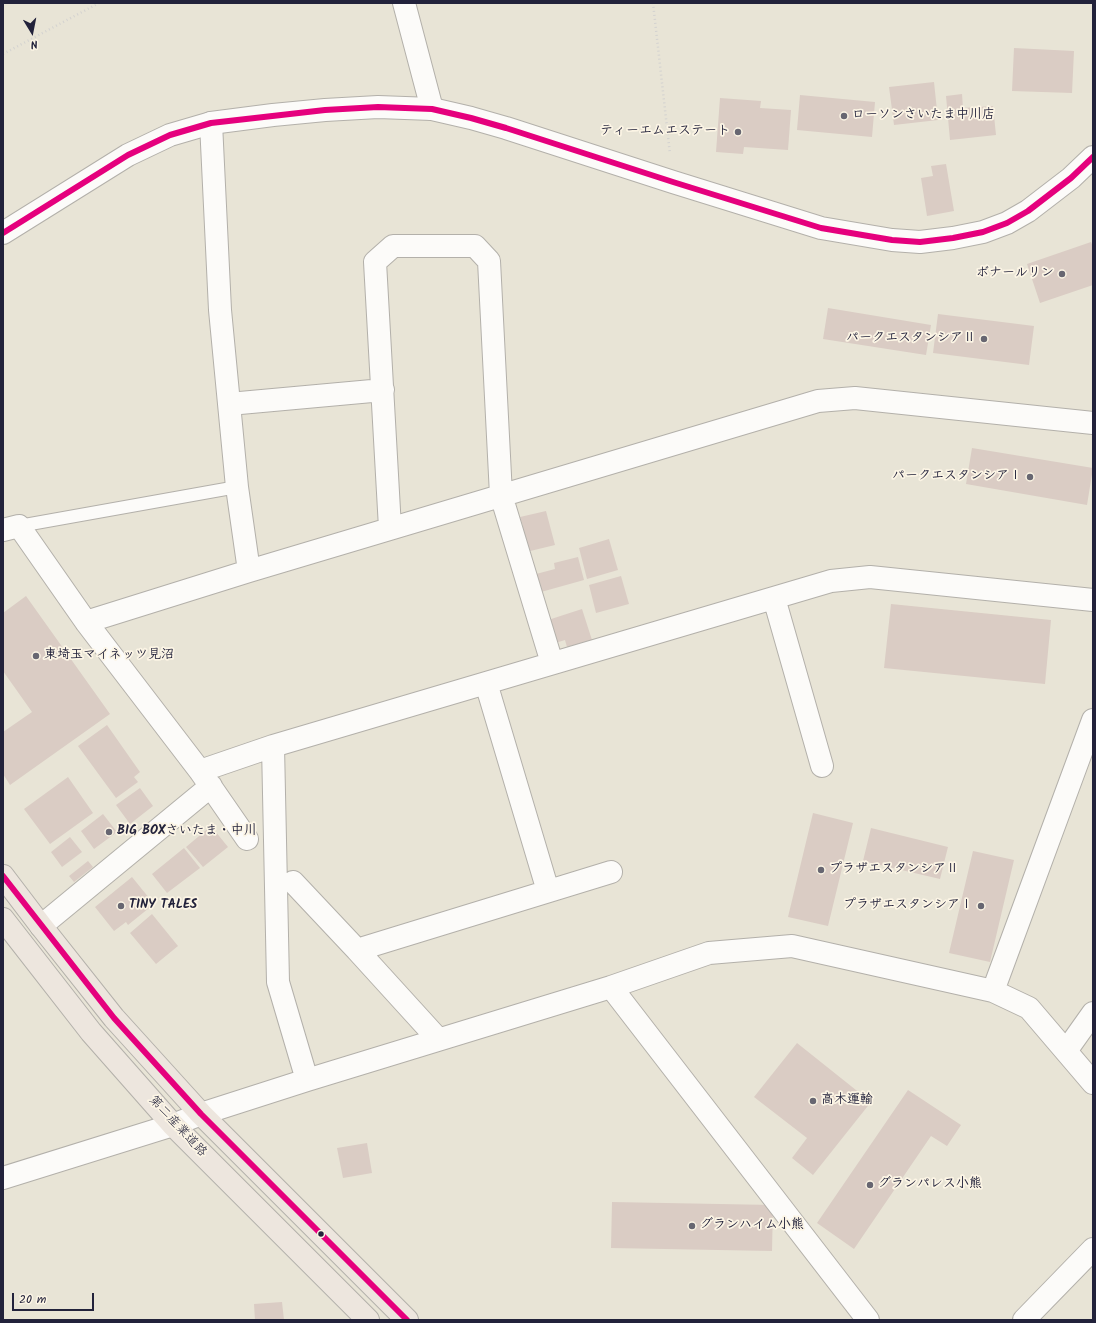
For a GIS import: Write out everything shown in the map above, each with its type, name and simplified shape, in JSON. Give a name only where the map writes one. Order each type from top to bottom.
[{"type":"main road","name":"第二産業道路","points":[[3,876],[114,1018],[201,1114],[407,1320]]},
{"type":"main road","name":"第二産業道路","points":[[3,919],[91,1032],[173,1125],[368,1320]]},
{"type":"street","points":[[404,3],[432,109]]},
{"type":"street","points":[[3,233],[128,155],[170,135],[211,123],[326,110],[378,107],[432,109],[506,128],[821,228],[892,240],[920,242],[953,238],[982,232],[1007,223],[1028,211],[1071,178],[1093,158]]},
{"type":"street","points":[[211,123],[220,310],[237,487],[249,570]]},
{"type":"street","points":[[390,528],[376,262],[392,246],[475,246],[489,261],[501,495],[552,664]]},
{"type":"street","points":[[229,404],[383,390]]},
{"type":"street","points":[[86,622],[249,570],[818,401],[855,398],[1093,423]]},
{"type":"street","points":[[11,528],[86,622],[205,778],[247,839]]},
{"type":"street","points":[[41,926],[205,778],[273,746],[831,581],[870,577],[1093,600]]},
{"type":"street","points":[[774,598],[822,766]]},
{"type":"street","points":[[486,683],[548,891]]},
{"type":"street","points":[[993,991],[1093,720]]},
{"type":"street","points":[[273,746],[278,982],[307,1080]]},
{"type":"street","points":[[357,950],[611,872]]},
{"type":"street","points":[[294,882],[438,1039]]},
{"type":"street","points":[[3,1178],[173,1125],[201,1114],[307,1080],[611,987],[709,954],[792,946],[993,991],[1029,1008],[1093,1082]]},
{"type":"street","points":[[611,987],[868,1320]]},
{"type":"street","points":[[1066,1051],[1093,1013]]},
{"type":"street","points":[[1024,1320],[1093,1249]]},
{"type":"lane","points":[[11,528],[237,487]]},
{"type":"path","points":[[3,54],[99,3]]},
{"type":"path","points":[[653,3],[673,182]]},
{"type":"building","points":[[1014,48],[1074,51],[1072,93],[1012,91]]},
{"type":"building","points":[[934,82],[938,120],[894,125],[889,87]]},
{"type":"building","points":[[962,94],[963,108],[993,106],[996,135],[950,140],[946,96]]},
{"type":"building","points":[[800,95],[875,102],[872,137],[797,130]]},
{"type":"building","points":[[720,98],[761,101],[760,108],[791,110],[788,150],[744,147],[743,154],[716,152]]},
{"type":"building","points":[[946,164],[954,211],[927,216],[921,178],[933,176],[931,166]]},
{"type":"building","name":"ボナールリン","points":[[1091,242],[1093,247],[1093,285],[1040,303],[1027,264]]},
{"type":"building","points":[[828,308],[931,325],[926,355],[823,339]]},
{"type":"building","name":"パークエスタンシアⅡ","points":[[938,314],[1034,326],[1029,365],[933,353]]},
{"type":"building","name":"パークエスタンシアⅠ","points":[[972,448],[1093,468],[1087,505],[966,484]]},
{"type":"building","points":[[546,511],[555,545],[522,553],[516,528],[523,526],[520,517]]},
{"type":"building","points":[[609,539],[618,570],[587,579],[579,548]]},
{"type":"building","points":[[578,557],[584,580],[541,592],[536,574],[555,569],[554,563]]},
{"type":"building","points":[[621,576],[629,604],[596,613],[589,585]]},
{"type":"building","points":[[26,596],[110,714],[10,785],[3,774],[3,732],[32,712],[3,671],[3,613]]},
{"type":"building","points":[[891,604],[1051,620],[1045,684],[884,668]]},
{"type":"building","points":[[582,609],[592,640],[567,647],[565,640],[552,644],[545,621]]},
{"type":"building","points":[[107,725],[140,772],[134,777],[138,782],[116,798],[78,746]]},
{"type":"building","points":[[68,777],[93,813],[50,844],[24,809]]},
{"type":"building","points":[[140,788],[153,806],[130,824],[116,805]]},
{"type":"building","name":"プラザエスタンシアⅡ","points":[[813,813],[853,823],[828,926],[788,917]]},
{"type":"building","points":[[103,814],[117,832],[94,849],[81,831]]},
{"type":"building","points":[[211,826],[228,847],[203,867],[186,847]]},
{"type":"building","points":[[871,828],[948,847],[940,879],[863,861]]},
{"type":"building","points":[[70,837],[82,852],[62,867],[51,852]]},
{"type":"building","points":[[184,848],[200,868],[167,893],[152,874]]},
{"type":"building","name":"プラザエスタンシアⅠ","points":[[973,851],[1014,860],[990,962],[949,953]]},
{"type":"building","points":[[88,861],[93,867],[74,882],[69,876]]},
{"type":"building","points":[[132,877],[154,904],[128,925],[126,922],[114,931],[95,907]]},
{"type":"building","points":[[152,914],[178,946],[156,964],[130,933]]},
{"type":"building","points":[[797,1043],[871,1102],[813,1175],[792,1158],[807,1138],[754,1097]]},
{"type":"building","name":"グランパレス小熊","points":[[908,1090],[961,1125],[947,1146],[931,1136],[854,1249],[817,1223]]},
{"type":"building","points":[[367,1143],[372,1173],[343,1178],[337,1148]]},
{"type":"building","name":"グランハイム小熊","points":[[612,1202],[773,1205],[772,1251],[611,1248]]},
{"type":"building","points":[[282,1302],[284,1320],[255,1320],[254,1304]]},
{"type":"transit line","points":[[3,233],[128,155],[170,135],[211,123],[325,110],[378,107],[432,109],[506,128],[821,228],[892,240],[920,242],[953,238],[983,232],[1007,223],[1028,211],[1071,178],[1093,157]]},
{"type":"transit line","points":[[3,876],[114,1018],[201,1114],[407,1320]]},
{"type":"place","name":"ローソンさいたま中川店","points":[[844,116]]},
{"type":"place","name":"ティーエムエステート","points":[[738,132]]},
{"type":"place","name":"ボナールリン","points":[[1062,274]]},
{"type":"place","name":"パークエスタンシアⅡ","points":[[984,339]]},
{"type":"place","name":"パークエスタンシアⅠ","points":[[1030,477]]},
{"type":"place","name":"東埼玉マイネッツ見沼","points":[[36,656]]},
{"type":"place","name":"BIG BOXさいたま・中川","points":[[109,832]]},
{"type":"place","name":"プラザエスタンシアⅡ","points":[[821,870]]},
{"type":"place","name":"TINY TALES","points":[[121,906]]},
{"type":"place","name":"プラザエスタンシアⅠ","points":[[981,906]]},
{"type":"place","name":"高木運輸","points":[[813,1101]]},
{"type":"place","name":"グランパレス小熊","points":[[870,1185]]},
{"type":"place","name":"グランハイム小熊","points":[[692,1226]]}]
